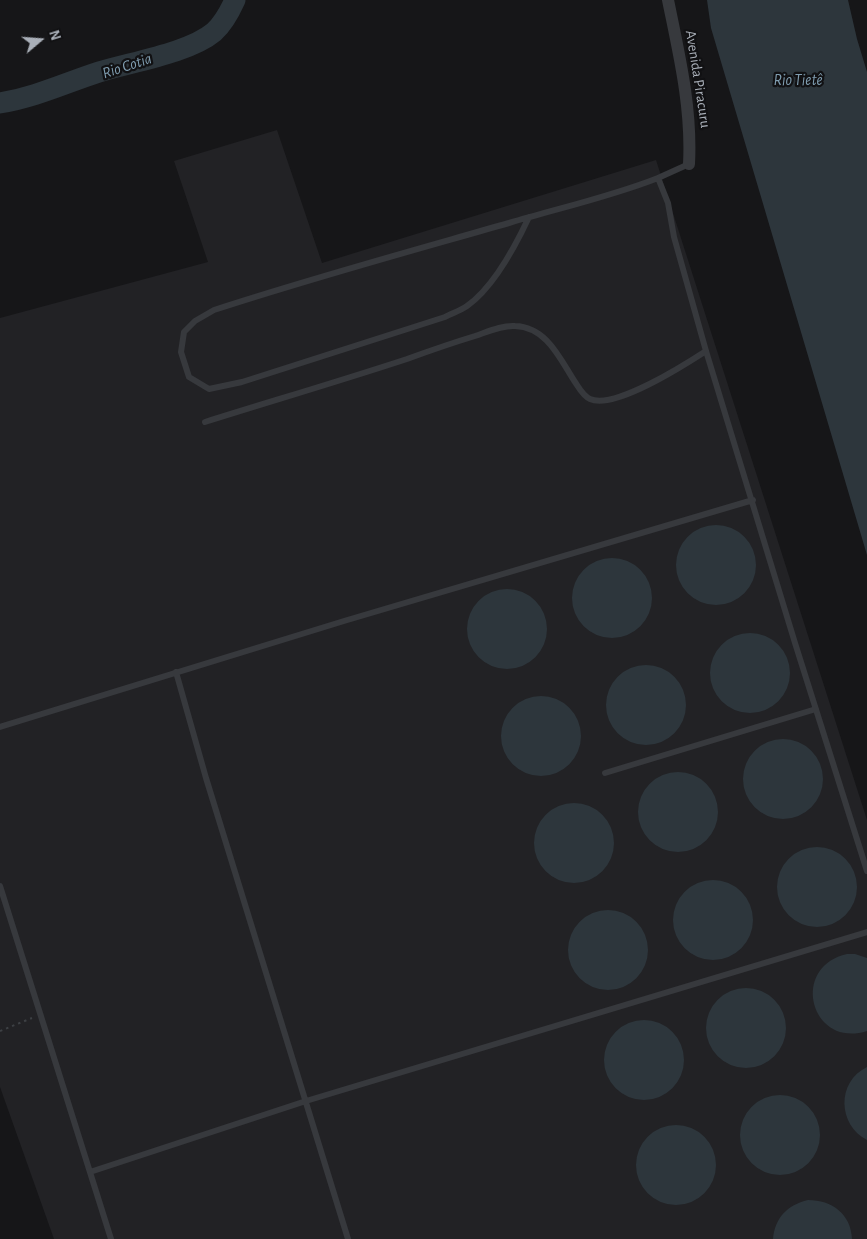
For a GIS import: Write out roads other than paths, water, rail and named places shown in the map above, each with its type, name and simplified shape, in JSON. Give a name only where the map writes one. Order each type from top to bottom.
[{"type":"street","name":"Avenida Piracuru","points":[[668,0],[685,84],[690,140],[689,164]]},
{"type":"lane","points":[[529,217],[514,250],[499,272],[466,307],[445,317],[242,382],[208,389],[189,377],[181,352],[184,332],[194,321],[214,310],[261,294],[529,217],[601,197],[658,178],[689,164]]},
{"type":"lane","points":[[658,178],[668,203],[674,237],[706,351],[867,871]]},
{"type":"lane","points":[[205,422],[382,367],[491,330],[514,326],[541,334],[558,354],[581,392],[591,400],[619,397],[641,388],[706,351]]},
{"type":"lane","points":[[0,727],[176,672],[752,500]]},
{"type":"lane","points":[[176,672],[206,778],[348,1239]]},
{"type":"lane","points":[[605,773],[816,709]]},
{"type":"lane","points":[[0,886],[111,1239]]},
{"type":"lane","points":[[90,1172],[306,1101],[867,932]]},
{"type":"water","name":"Rio Tietê","points":[[707,0],[848,0],[867,72],[867,555],[711,28]]},
{"type":"water","points":[[716,525],[731,528],[744,537],[753,550],[756,565],[753,580],[744,593],[731,602],[716,605],[701,602],[688,593],[679,580],[676,565],[679,550],[688,537],[701,528]]},
{"type":"water","points":[[612,558],[627,561],[640,570],[649,583],[652,598],[649,613],[640,626],[627,635],[612,638],[597,635],[584,626],[575,613],[572,598],[575,583],[584,570],[597,561]]},
{"type":"water","points":[[507,589],[522,592],[535,601],[544,614],[547,629],[544,644],[535,657],[522,666],[507,669],[492,666],[479,657],[470,644],[467,629],[470,614],[479,601],[492,592]]},
{"type":"water","points":[[750,633],[765,636],[778,645],[787,658],[790,673],[787,688],[778,701],[765,710],[750,713],[735,710],[722,701],[713,688],[710,673],[713,658],[722,645],[735,636]]},
{"type":"water","points":[[646,665],[661,668],[674,677],[683,690],[686,705],[683,720],[674,733],[661,742],[646,745],[631,742],[618,733],[609,720],[606,705],[609,690],[618,677],[631,668]]},
{"type":"water","points":[[541,696],[556,699],[569,708],[578,721],[581,736],[578,751],[569,764],[556,773],[541,776],[526,773],[513,764],[504,751],[501,736],[504,721],[513,708],[526,699]]},
{"type":"water","points":[[783,739],[798,742],[811,751],[820,764],[823,779],[820,794],[811,807],[798,816],[783,819],[768,816],[755,807],[746,794],[743,779],[746,764],[755,751],[768,742]]},
{"type":"water","points":[[678,772],[693,775],[706,784],[715,797],[718,812],[715,827],[706,840],[693,849],[678,852],[663,849],[650,840],[641,827],[638,812],[641,797],[650,784],[663,775]]},
{"type":"water","points":[[574,803],[589,806],[602,815],[611,828],[614,843],[611,858],[602,871],[589,880],[574,883],[559,880],[546,871],[537,858],[534,843],[537,828],[546,815],[559,806]]},
{"type":"water","points":[[817,847],[832,850],[845,859],[854,872],[857,887],[854,902],[845,915],[832,924],[817,927],[802,924],[789,915],[780,902],[777,887],[780,872],[789,859],[802,850]]},
{"type":"water","points":[[713,880],[728,883],[741,892],[750,905],[753,920],[750,935],[741,948],[728,957],[713,960],[698,957],[685,948],[676,935],[673,920],[676,905],[685,892],[698,883]]},
{"type":"water","points":[[608,910],[623,913],[636,922],[645,935],[648,950],[645,965],[636,978],[623,987],[608,990],[593,987],[580,978],[571,965],[568,950],[571,935],[580,922],[593,913]]},
{"type":"water","points":[[847,954],[855,954],[867,958],[867,1031],[848,1033],[832,1028],[821,1018],[814,1004],[813,989],[818,974],[829,962]]},
{"type":"water","points":[[746,988],[761,991],[774,1000],[783,1013],[786,1028],[783,1043],[774,1056],[761,1065],[746,1068],[731,1065],[718,1056],[709,1043],[706,1028],[709,1013],[718,1000],[731,991]]},
{"type":"water","points":[[644,1020],[659,1023],[672,1032],[681,1045],[684,1060],[681,1075],[672,1088],[659,1097],[644,1100],[629,1097],[616,1088],[607,1075],[604,1060],[607,1045],[616,1032],[629,1023]]},
{"type":"water","points":[[867,1067],[867,1140],[857,1133],[850,1124],[844,1104],[850,1083],[857,1074]]},
{"type":"water","points":[[780,1095],[795,1098],[808,1107],[817,1120],[820,1135],[817,1150],[808,1163],[795,1172],[780,1175],[765,1172],[752,1163],[743,1150],[740,1135],[743,1120],[752,1107],[765,1098]]},
{"type":"water","points":[[676,1125],[691,1128],[704,1137],[713,1150],[716,1165],[713,1180],[704,1193],[691,1202],[676,1205],[661,1202],[648,1193],[639,1180],[636,1165],[639,1150],[648,1137],[661,1128]]},
{"type":"water","points":[[808,1200],[825,1203],[839,1210],[848,1222],[852,1239],[773,1239],[776,1225],[783,1214],[794,1205]]},
{"type":"waterway","name":"Rio Cotia","points":[[0,103],[26,97],[99,72],[190,46],[217,29],[235,0]]}]
